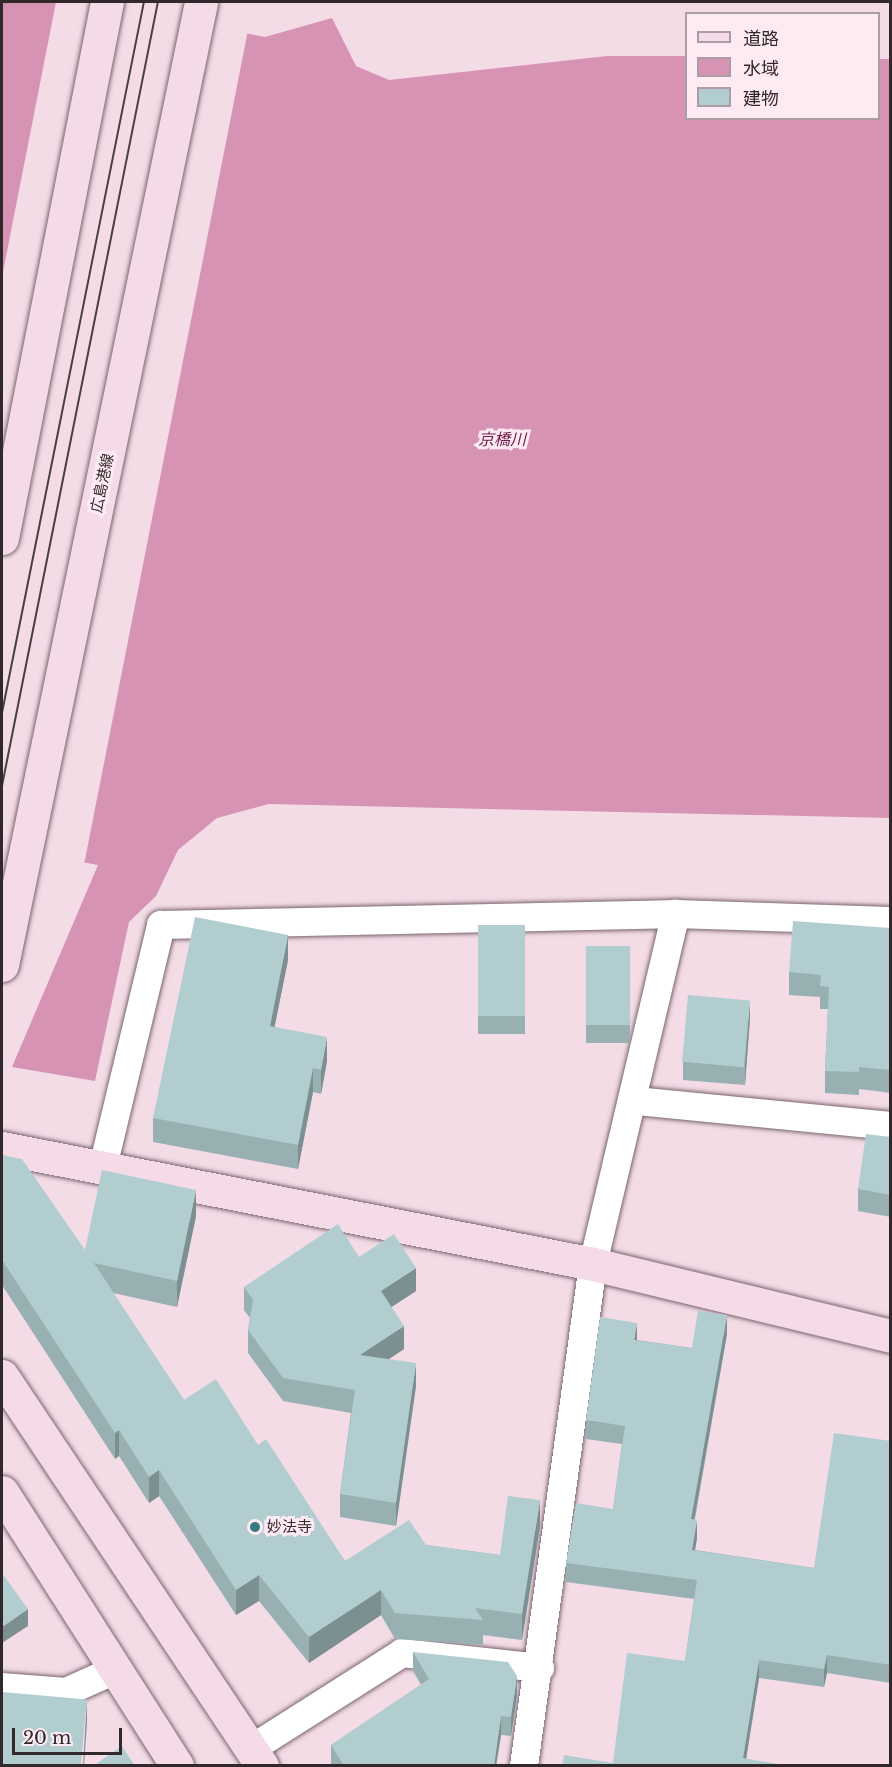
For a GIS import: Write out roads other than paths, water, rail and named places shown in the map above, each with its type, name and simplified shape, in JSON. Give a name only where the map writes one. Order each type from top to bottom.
[{"type":"street","points":[[2,538],[106,2]]},
{"type":"street","name":"広島港線","points":[[2,964],[200,9]]},
{"type":"street","points":[[524,1766],[540,1668],[593,1264],[636,1101],[676,914]]},
{"type":"street","points":[[103,1167],[161,925],[676,914],[891,921]]},
{"type":"street","points":[[636,1101],[891,1126]]},
{"type":"street","points":[[2,1148],[593,1264],[891,1336]]},
{"type":"street","points":[[2,1376],[257,1757],[402,1653],[540,1668]]},
{"type":"street","points":[[2,1492],[177,1766]]},
{"type":"street","points":[[2,1687],[66,1692],[115,1670]]},
{"type":"water","name":"京橋川","points":[[2,2],[95,2],[265,37],[332,18],[356,66],[389,80],[607,56],[685,56],[685,120],[880,120],[880,59],[890,59],[890,818],[269,804],[217,818],[178,850],[156,896],[129,922],[95,1081],[12,1067],[98,865],[2,847]]},
{"type":"tram line","points":[[2,713],[144,2]]},
{"type":"tram line","points":[[2,786],[158,2]]},
{"type":"place","name":"妙法寺","points":[[255,1527]]}]
